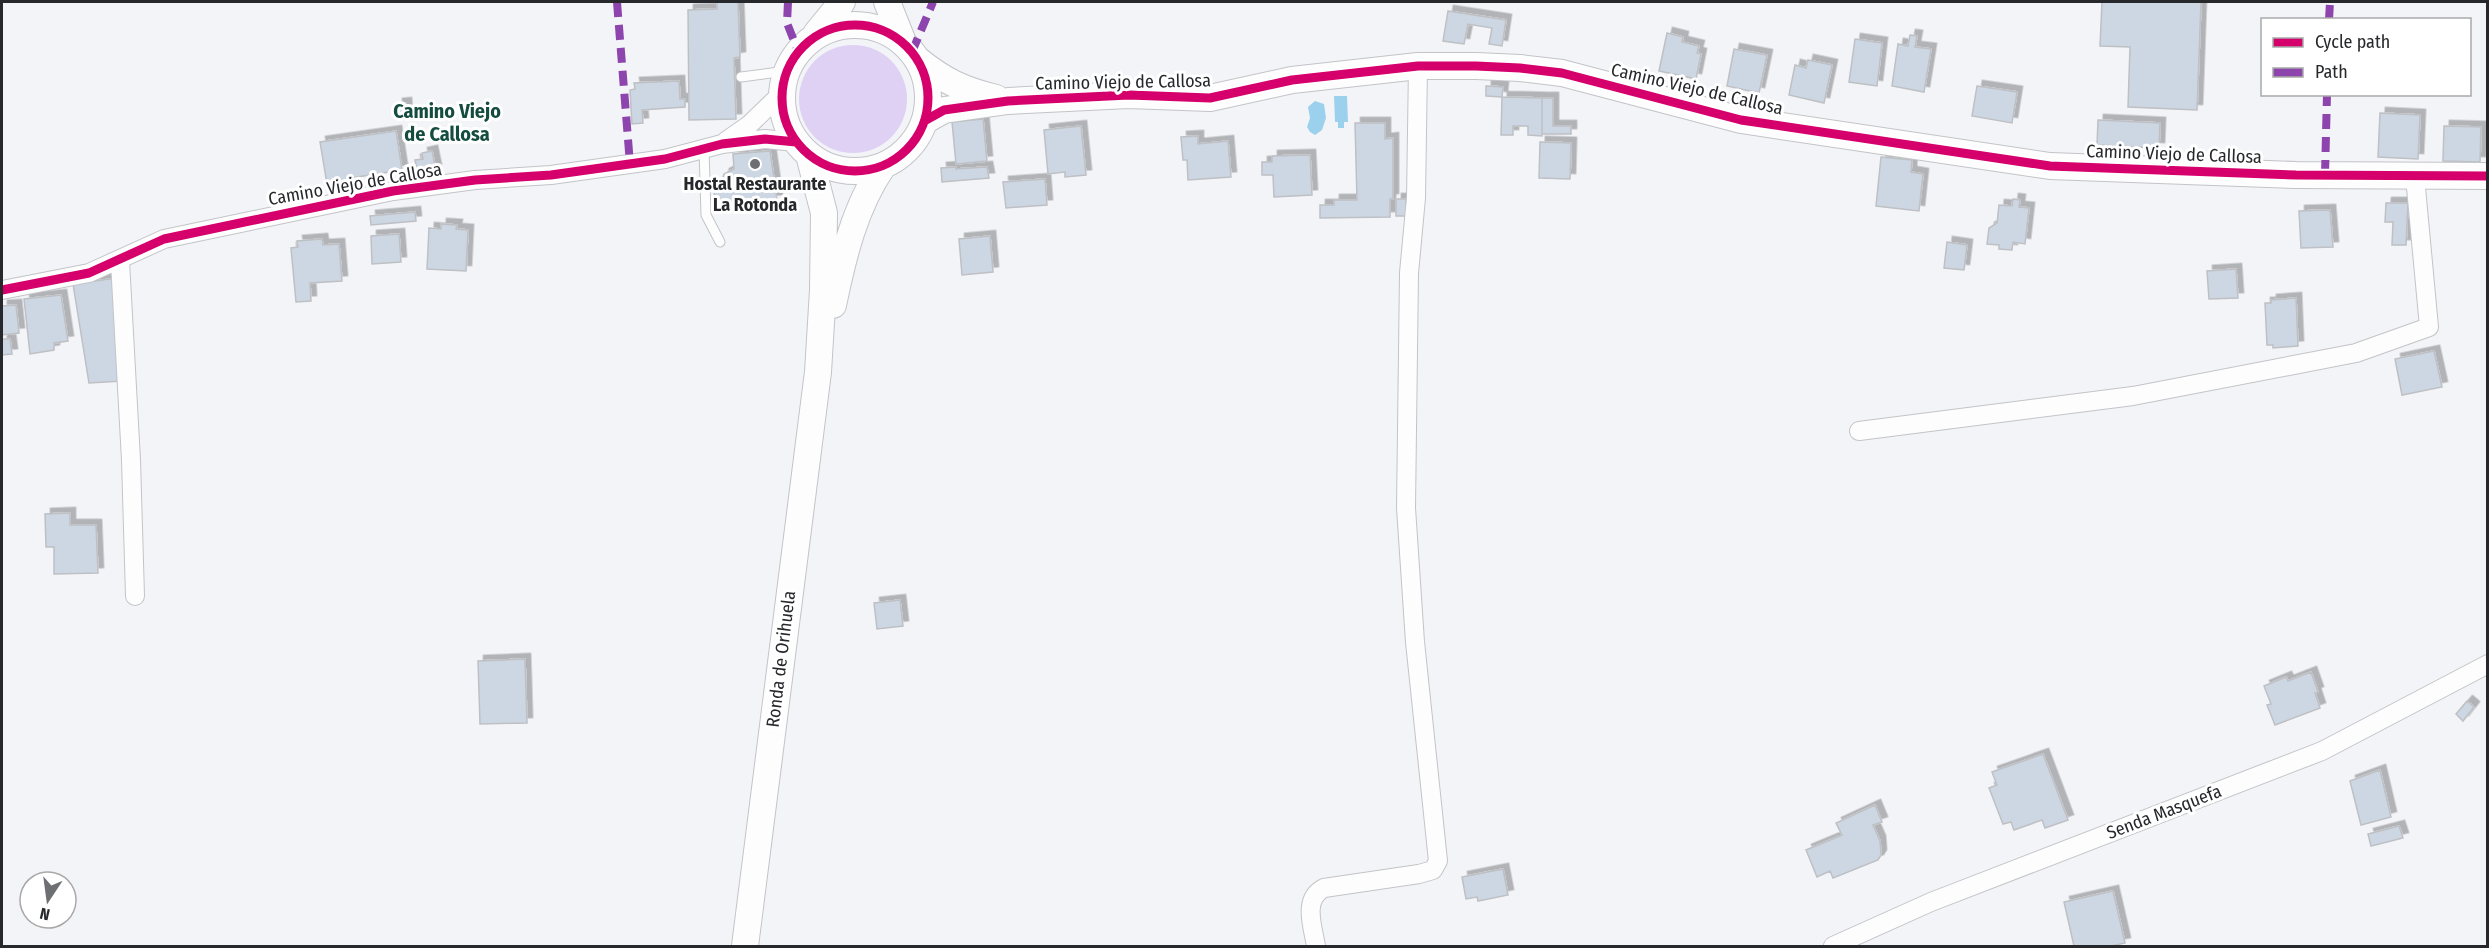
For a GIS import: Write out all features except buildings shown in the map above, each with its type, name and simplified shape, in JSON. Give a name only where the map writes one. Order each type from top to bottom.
[{"type":"street","points":[[713,146],[749,125],[784,82],[798,51],[816,35],[842,2]]},
{"type":"street","name":"Ronda de Orihuela","points":[[803,149],[826,165],[845,170],[865,171],[883,166],[903,153],[918,135],[926,120],[929,95],[926,77],[887,2]]},
{"type":"street","points":[[816,35],[837,26],[861,24],[884,30],[943,80],[972,93],[1008,102]]},
{"type":"street","points":[[1316,946],[1310,910],[1315,892],[1324,888],[1419,874],[1433,870],[1438,861],[1415,642],[1406,508],[1409,273],[1416,198],[1418,66]]},
{"type":"street","name":"Camino Viejo de Callosa","points":[[1008,102],[1129,95],[1210,98],[1292,80],[1418,66],[1520,68],[1562,73],[1741,120],[2050,166],[2296,175],[2487,176]]},
{"type":"street","name":"Ronda de Orihuela","points":[[745,946],[818,372],[824,290],[824,213],[803,149],[785,119],[784,82]]},
{"type":"street","points":[[926,120],[944,110],[1008,102]]},
{"type":"street","points":[[713,146],[765,139],[803,149]]},
{"type":"street","name":"Camino Viejo de Callosa","points":[[2,290],[90,273],[164,239],[393,191],[475,180],[551,175],[665,159],[713,146]]},
{"type":"street","name":"Ronda de Orihuela","points":[[818,372],[836,291],[855,224],[869,185],[883,166]]},
{"type":"street","points":[[1859,431],[2133,396],[2356,353],[2429,327],[2415,177]]},
{"type":"street","points":[[120,261],[131,460],[135,596]]},
{"type":"street","name":"Senda Masquefa","points":[[1833,946],[1941,898],[2322,751],[2487,664]]},
{"type":"lane","points":[[741,77],[784,82]]},
{"type":"lane","points":[[713,146],[706,215],[720,242]]},
{"type":"shaded area","points":[[853,45],[874,49],[891,61],[903,78],[907,99],[903,120],[891,137],[874,149],[853,153],[832,149],[815,137],[803,120],[799,99],[803,78],[815,61],[832,49]]},
{"type":"water","points":[[1334,96],[1347,96],[1348,122],[1344,122],[1344,128],[1338,128],[1338,122],[1335,122]]},
{"type":"water","points":[[1315,101],[1324,104],[1326,118],[1322,130],[1315,135],[1307,127],[1310,118],[1308,107]]},
{"type":"marked path","points":[[617,2],[630,164]]},
{"type":"marked path","points":[[788,2],[787,23],[798,51]]},
{"type":"marked path","points":[[912,52],[933,2]]},
{"type":"marked path","points":[[2329,18],[2330,2]]},
{"type":"marked path","points":[[2325,175],[2327,96]]},
{"type":"cycle path","points":[[855,25],[883,30],[907,46],[923,70],[928,98],[923,126],[907,150],[883,166],[855,171],[827,166],[803,150],[787,126],[782,98],[787,70],[803,46],[827,30],[855,25]]},
{"type":"cycle path","points":[[926,120],[944,110],[1008,101],[1129,95],[1210,98],[1292,80],[1418,66],[1476,66],[1562,73],[1741,120],[2050,166],[2296,175],[2488,176]]},
{"type":"cycle path","points":[[2,290],[89,273],[164,239],[393,191],[475,180],[551,175],[665,159],[722,144],[765,139],[796,142]]},
{"type":"place","name":"Hostal Restaurante La Rotonda","points":[[755,164]]},
{"type":"district","name":"Camino Viejo de Callosa","points":[[447,122]]}]
